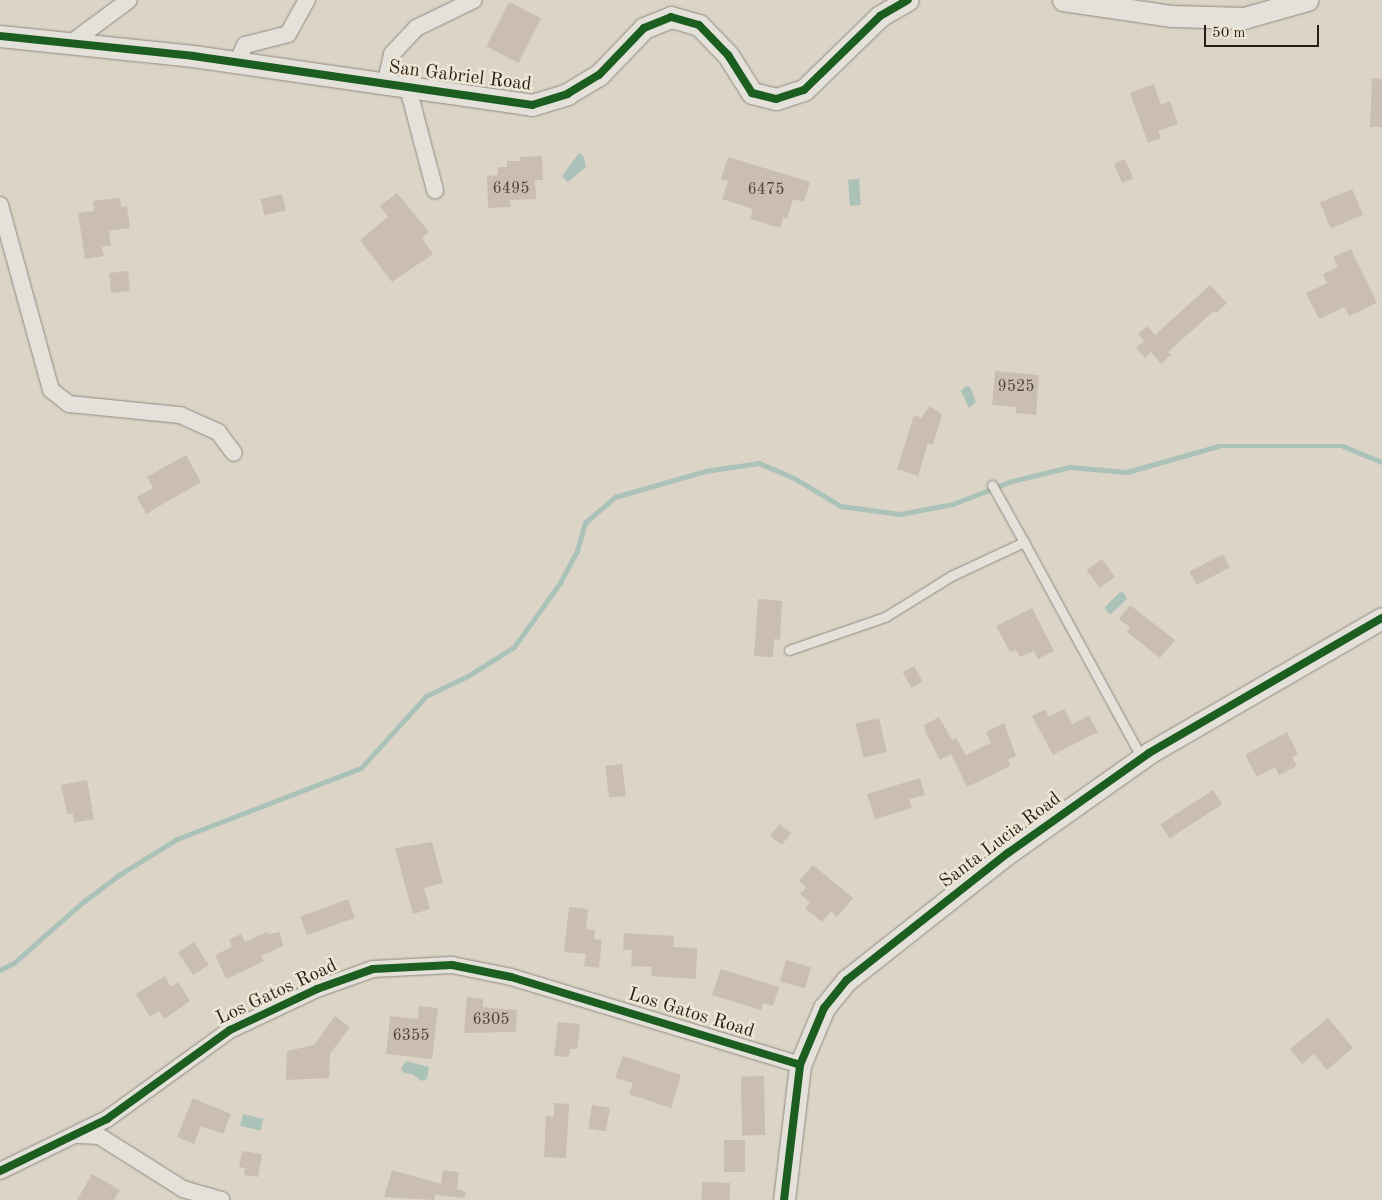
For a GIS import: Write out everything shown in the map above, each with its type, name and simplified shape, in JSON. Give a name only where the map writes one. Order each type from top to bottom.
[{"type":"street","points":[[71,43],[129,0]]},
{"type":"street","points":[[237,63],[245,45],[288,34],[307,0]]},
{"type":"street","points":[[385,85],[392,54],[416,28],[474,0]]},
{"type":"street","name":"San Gabriel Road","points":[[0,36],[237,63],[532,105],[567,94],[599,74],[644,28],[671,17],[699,25],[728,55],[752,93],[776,99],[804,90],[880,16],[908,0]]},
{"type":"street","points":[[1063,0],[1172,16],[1244,18],[1307,0]]},
{"type":"street","points":[[408,88],[435,190]]},
{"type":"street","points":[[0,205],[51,390],[69,404],[180,415],[218,432],[234,453]]},
{"type":"street","name":"Santa Lucia Road","points":[[784,1200],[800,1065],[824,1008],[847,980],[1008,853],[1142,758],[1382,618]]},
{"type":"street","name":"Los Gatos Road","points":[[0,1171],[78,1135],[106,1119],[245,1022],[350,976],[406,965],[452,965],[544,985],[800,1065]]},
{"type":"street","points":[[78,1135],[99,1136],[183,1189],[221,1200]]},
{"type":"lane","points":[[992,485],[1142,758]]},
{"type":"lane","points":[[788,650],[885,617],[951,576],[1024,542]]},
{"type":"shaded area","points":[[579,153],[584,157],[586,167],[568,182],[562,176]]},
{"type":"shaded area","points":[[859,179],[861,205],[850,206],[848,180]]},
{"type":"shaded area","points":[[966,386],[970,387],[976,402],[969,408],[961,391]]},
{"type":"shaded area","points":[[1120,592],[1124,593],[1127,599],[1111,614],[1107,612],[1105,607]]},
{"type":"shaded area","points":[[406,1061],[429,1067],[427,1079],[421,1081],[412,1074],[404,1073],[401,1069]]},
{"type":"shaded area","points":[[243,1114],[263,1119],[260,1131],[240,1126]]},
{"type":"building","points":[[509,2],[541,18],[518,63],[486,47]]},
{"type":"building","points":[[1372,78],[1382,79],[1382,127],[1370,127]]},
{"type":"building","points":[[1154,84],[1161,105],[1170,101],[1178,124],[1158,131],[1161,138],[1148,143],[1130,93]]},
{"type":"building","points":[[542,156],[543,180],[535,180],[536,199],[510,200],[511,207],[488,208],[487,176],[498,175],[498,167],[507,167],[507,161],[521,161],[520,157]]},
{"type":"building","points":[[728,157],[810,182],[804,202],[793,199],[787,219],[783,217],[780,228],[750,219],[753,209],[722,199],[728,181],[721,179]]},
{"type":"building","points":[[1125,159],[1133,178],[1122,183],[1114,164]]},
{"type":"building","points":[[1352,189],[1363,215],[1331,228],[1320,203]]},
{"type":"building","points":[[397,193],[429,232],[422,238],[433,254],[392,282],[360,240],[388,217],[380,206]]},
{"type":"building","points":[[282,194],[286,211],[264,216],[261,199]]},
{"type":"building","points":[[120,198],[121,207],[127,206],[130,228],[109,231],[111,245],[102,247],[104,256],[85,259],[78,213],[94,211],[93,201]]},
{"type":"building","points":[[1351,249],[1377,303],[1349,316],[1344,307],[1319,319],[1306,293],[1327,283],[1323,274],[1338,267],[1333,257]]},
{"type":"building","points":[[128,271],[130,291],[111,293],[109,273]]},
{"type":"building","points":[[1210,285],[1227,303],[1216,313],[1214,311],[1168,352],[1171,355],[1161,364],[1151,352],[1145,358],[1136,348],[1144,341],[1138,334],[1147,326],[1155,335]]},
{"type":"building","points":[[995,371],[1039,375],[1036,415],[1016,413],[1016,407],[992,405]]},
{"type":"building","points":[[930,406],[942,415],[933,445],[928,443],[918,476],[897,469],[914,415],[921,418]]},
{"type":"building","points":[[186,455],[201,482],[146,514],[137,497],[153,488],[147,477]]},
{"type":"building","points":[[1223,554],[1230,567],[1196,585],[1189,572]]},
{"type":"building","points":[[1102,559],[1115,577],[1100,588],[1087,570]]},
{"type":"building","points":[[758,599],[782,601],[780,640],[774,639],[773,657],[754,656]]},
{"type":"building","points":[[1130,605],[1175,640],[1160,658],[1127,632],[1130,627],[1119,619]]},
{"type":"building","points":[[1032,608],[1054,651],[1038,659],[1034,651],[1020,657],[1016,650],[1010,652],[996,626]]},
{"type":"building","points":[[914,666],[923,682],[911,688],[903,672]]},
{"type":"building","points":[[1045,709],[1049,717],[1064,709],[1072,724],[1089,716],[1098,732],[1053,755],[1032,716]]},
{"type":"building","points":[[939,717],[952,740],[956,738],[966,755],[991,743],[986,732],[1004,723],[1016,756],[1008,760],[1010,766],[967,787],[951,754],[940,760],[926,733],[924,725]]},
{"type":"building","points":[[879,718],[887,752],[863,758],[856,723]]},
{"type":"building","points":[[1287,732],[1298,754],[1292,757],[1297,766],[1279,775],[1275,767],[1257,777],[1245,755]]},
{"type":"building","points":[[622,764],[626,796],[609,798],[605,766]]},
{"type":"building","points":[[920,778],[925,795],[909,799],[912,808],[875,819],[867,794]]},
{"type":"building","points":[[87,780],[94,819],[74,823],[73,814],[67,814],[61,785]]},
{"type":"building","points":[[1213,790],[1222,804],[1169,839],[1160,824]]},
{"type":"building","points":[[779,824],[791,833],[782,845],[770,836]]},
{"type":"building","points":[[432,842],[443,883],[424,888],[430,909],[413,914],[395,848]]},
{"type":"building","points":[[813,865],[853,898],[837,917],[831,911],[822,922],[805,908],[810,902],[800,894],[806,887],[799,881]]},
{"type":"building","points":[[348,899],[355,918],[307,935],[300,916]]},
{"type":"building","points":[[569,907],[588,909],[586,929],[595,930],[594,939],[602,940],[599,968],[584,966],[586,954],[564,952]]},
{"type":"building","points":[[267,932],[269,934],[280,932],[283,946],[261,956],[264,961],[226,979],[215,955],[232,947],[229,940],[241,934],[245,942]]},
{"type":"building","points":[[624,933],[674,936],[673,947],[697,948],[696,979],[651,976],[652,967],[631,966],[632,950],[623,950]]},
{"type":"building","points":[[194,942],[209,965],[193,975],[178,952]]},
{"type":"building","points":[[786,960],[811,967],[805,988],[780,981]]},
{"type":"building","points":[[721,969],[779,987],[773,1006],[763,1003],[761,1010],[712,995]]},
{"type":"building","points":[[165,976],[171,987],[178,982],[190,1001],[164,1019],[159,1011],[150,1017],[136,994]]},
{"type":"building","points":[[467,997],[483,999],[483,1007],[517,1010],[516,1032],[464,1033]]},
{"type":"building","points":[[419,1006],[438,1008],[432,1059],[386,1054],[390,1016],[418,1019]]},
{"type":"building","points":[[335,1016],[350,1027],[330,1054],[329,1078],[286,1080],[287,1051],[314,1045]]},
{"type":"building","points":[[1328,1018],[1353,1048],[1327,1070],[1314,1054],[1302,1064],[1290,1049]]},
{"type":"building","points":[[558,1022],[580,1024],[577,1049],[570,1049],[569,1057],[554,1056]]},
{"type":"building","points":[[623,1056],[681,1075],[671,1108],[629,1094],[633,1083],[615,1078]]},
{"type":"building","points":[[741,1076],[764,1076],[765,1135],[742,1135]]},
{"type":"building","points":[[193,1098],[231,1114],[223,1134],[201,1126],[194,1144],[177,1137]]},
{"type":"building","points":[[554,1103],[569,1104],[566,1158],[544,1157],[546,1116],[554,1117]]},
{"type":"building","points":[[592,1105],[610,1108],[606,1132],[588,1129]]},
{"type":"building","points":[[724,1140],[745,1140],[745,1172],[724,1172]]},
{"type":"building","points":[[242,1151],[262,1154],[258,1177],[244,1175],[245,1168],[239,1167]]},
{"type":"building","points":[[392,1170],[441,1184],[443,1170],[459,1172],[457,1189],[466,1192],[464,1198],[435,1195],[434,1200],[384,1197]]},
{"type":"building","points":[[92,1174],[120,1190],[114,1200],[77,1200]]},
{"type":"building","points":[[702,1182],[730,1183],[729,1200],[701,1200]]},
{"type":"waterway","points":[[0,970],[14,963],[83,902],[119,875],[177,839],[361,768],[426,696],[468,676],[514,647],[560,583],[577,551],[585,523],[615,497],[705,471],[759,463],[794,478],[841,506],[900,514],[953,504],[1012,481],[1070,467],[1127,472],[1219,446],[1343,446],[1382,462]]},
{"type":"cycle path","points":[[0,36],[193,56],[532,105],[567,94],[599,75],[644,28],[671,17],[699,25],[728,55],[752,93],[776,99],[804,90],[880,16],[908,0]]},
{"type":"cycle path","points":[[784,1200],[800,1065],[824,1008],[847,980],[1008,853],[1149,753],[1382,618]]},
{"type":"cycle path","points":[[0,1171],[107,1119],[230,1030],[317,989],[373,969],[452,965],[511,977],[800,1065]]}]
